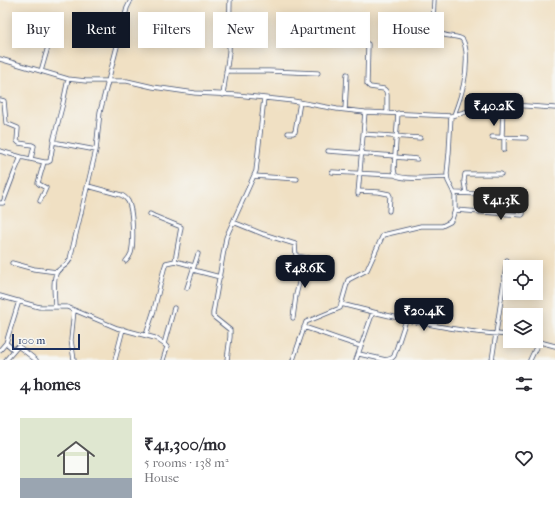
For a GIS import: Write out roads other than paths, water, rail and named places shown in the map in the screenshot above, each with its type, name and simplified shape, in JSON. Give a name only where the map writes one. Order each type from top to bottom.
[{"type":"street","points":[[55,307],[54,283],[57,272],[66,265],[70,259],[96,150],[100,112],[127,8],[131,0]]},
{"type":"street","points":[[223,94],[229,52],[230,0]]},
{"type":"street","points":[[293,360],[306,322],[340,308],[348,280],[367,270],[383,235],[421,226],[442,226],[450,222],[452,219],[455,210],[455,199],[447,177],[452,116],[462,94],[465,79],[465,45],[461,38],[444,36],[436,31],[433,24],[434,0]]},
{"type":"street","points":[[41,71],[48,48]]},
{"type":"street","points":[[368,48],[367,84],[386,91],[387,113]]},
{"type":"street","points":[[0,60],[68,78],[86,81],[128,80],[162,88],[196,93],[223,94],[300,102],[327,108],[365,112],[452,116],[484,106],[503,105],[555,108]]},
{"type":"street","points":[[226,70],[269,70],[318,73]]},
{"type":"street","points":[[345,110],[347,74]]},
{"type":"street","points":[[0,151],[44,162],[48,162],[50,160],[53,142],[64,103],[68,78]]},
{"type":"street","points":[[227,360],[230,330],[214,318],[213,315],[226,238],[257,168],[264,98]]},
{"type":"street","points":[[0,100],[4,101],[6,123],[18,128],[17,142],[34,146],[30,159]]},
{"type":"street","points":[[288,133],[295,132],[300,102]]},
{"type":"street","points":[[503,105],[502,135],[504,139],[504,150]]},
{"type":"street","points":[[365,112],[358,192],[380,192],[389,194],[389,211]]},
{"type":"street","points":[[394,175],[398,113]]},
{"type":"street","points":[[363,134],[420,138]]},
{"type":"street","points":[[492,137],[526,138]]},
{"type":"street","points":[[53,142],[96,150]]},
{"type":"street","points":[[328,151],[417,159]]},
{"type":"street","points":[[0,204],[4,200],[21,157]]},
{"type":"street","points":[[40,201],[46,188],[38,184],[44,162]]},
{"type":"street","points":[[332,172],[394,175],[409,178],[447,177]]},
{"type":"street","points":[[466,193],[464,174],[501,174]]},
{"type":"street","points":[[254,176],[297,180]]},
{"type":"street","points":[[88,186],[121,195],[128,200],[132,212],[133,240],[131,251],[126,261]]},
{"type":"street","points":[[454,193],[505,195]]},
{"type":"street","points":[[455,210],[522,215],[524,202]]},
{"type":"street","points":[[150,214],[181,227],[175,261]]},
{"type":"street","points":[[233,222],[263,234],[294,243],[296,256],[310,259],[313,262],[312,273],[309,276],[301,274]]},
{"type":"street","points":[[187,288],[198,254]]},
{"type":"street","points":[[293,318],[296,296],[305,258]]},
{"type":"street","points":[[146,335],[165,265],[168,262],[175,261],[220,277]]},
{"type":"street","points":[[12,262],[34,269],[57,272]]},
{"type":"street","points":[[492,360],[503,285]]},
{"type":"street","points":[[0,296],[39,307],[67,307],[107,324],[155,338],[167,348],[163,360]]},
{"type":"street","points":[[0,350],[6,343],[19,301]]},
{"type":"street","points":[[341,304],[423,324],[503,335]]},
{"type":"street","points":[[164,344],[174,308]]},
{"type":"street","points":[[74,310],[71,340],[74,360]]},
{"type":"street","points":[[356,360],[373,312]]},
{"type":"street","points":[[358,354],[386,360],[392,358],[406,320]]},
{"type":"street","points":[[304,327],[361,346]]},
{"type":"street","points":[[115,360],[123,329]]},
{"type":"street","points":[[6,343],[14,350]]},
{"type":"street","points":[[543,343],[555,346]]},
{"type":"street","points":[[6,360],[18,346],[36,360]]},
{"type":"street","points":[[530,360],[534,348]]}]
